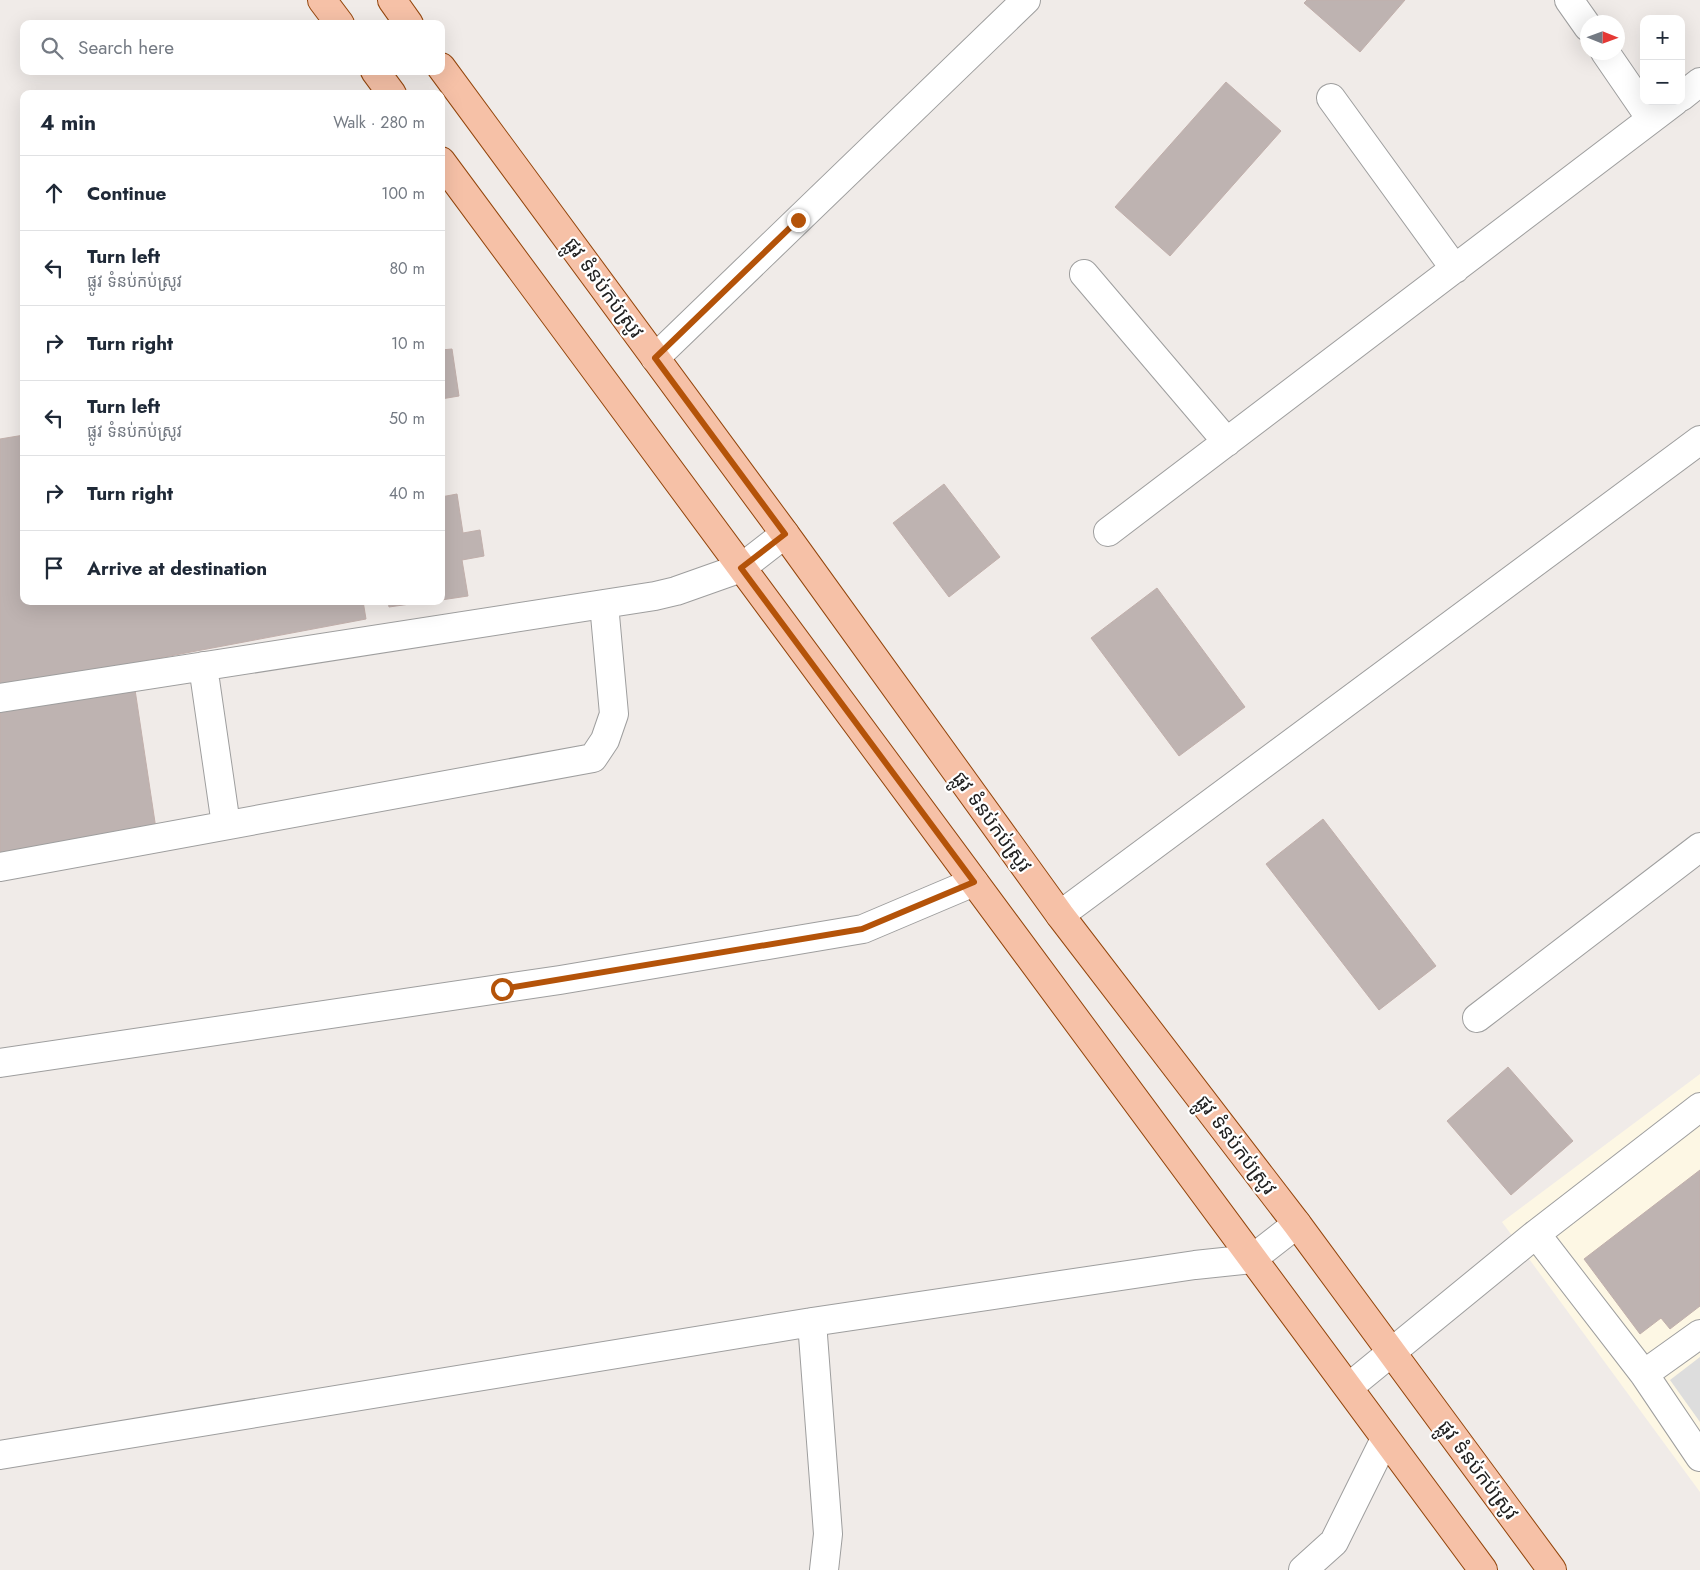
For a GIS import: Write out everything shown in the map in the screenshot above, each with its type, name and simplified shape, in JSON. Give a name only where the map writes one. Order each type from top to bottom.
[{"type":"main road","points":[[322,0],[337,20]]},
{"type":"main road","points":[[392,0],[406,20]]},
{"type":"main road","name":"ផ្លូវ ទំនប់កប់ស្រូវ","points":[[445,72],[785,534],[1060,915],[1297,1224],[1552,1570]]},
{"type":"main road","points":[[378,75],[389,90]]},
{"type":"main road","points":[[445,166],[1483,1570]]},
{"type":"street","points":[[655,358],[1026,0]]},
{"type":"street","points":[[1569,0],[1580,16]]},
{"type":"street","points":[[1611,60],[1652,119]]},
{"type":"street","points":[[1685,93],[1700,82]]},
{"type":"street","points":[[1330,98],[1455,268]]},
{"type":"street","points":[[1108,532],[1670,105]]},
{"type":"street","points":[[1084,274],[1227,442]]},
{"type":"street","points":[[1060,915],[1700,440]]},
{"type":"street","points":[[0,698],[604,604],[676,591],[741,568],[785,534]]},
{"type":"street","points":[[0,867],[593,758],[605,740],[614,714],[604,604]]},
{"type":"street","points":[[203,666],[226,826]]},
{"type":"street","points":[[1478,1018],[1700,848]]},
{"type":"street","points":[[0,1063],[560,980],[862,929],[974,882]]},
{"type":"street","points":[[1349,1387],[1536,1234],[1700,1107]]},
{"type":"street","points":[[0,1455],[812,1322],[1195,1265],[1252,1259],[1297,1224]]},
{"type":"street","points":[[1536,1234],[1644,1374],[1700,1457]]},
{"type":"street","points":[[812,1322],[828,1534],[824,1570]]},
{"type":"street","points":[[1644,1374],[1700,1334]]},
{"type":"street","points":[[1302,1570],[1334,1542],[1386,1439]]},
{"type":"shaded area","points":[[1700,1074],[1700,1492],[1502,1222]]},
{"type":"shaded area","points":[[1700,1357],[1700,1422],[1670,1380]]},
{"type":"building","points":[[1307,0],[1405,0],[1360,52],[1304,3]]},
{"type":"building","points":[[1226,82],[1281,131],[1170,256],[1115,207]]},
{"type":"building","points":[[452,349],[459,396],[445,398],[445,350]]},
{"type":"building","points":[[20,436],[20,605],[364,605],[366,619],[0,688],[0,439]]},
{"type":"building","points":[[944,484],[1000,557],[949,597],[893,523]]},
{"type":"building","points":[[457,494],[463,533],[480,530],[484,556],[462,560],[468,596],[445,599],[445,496]]},
{"type":"building","points":[[1157,588],[1245,707],[1179,756],[1091,638]]},
{"type":"building","points":[[134,683],[156,829],[0,853],[0,704]]},
{"type":"building","points":[[1323,819],[1436,966],[1379,1010],[1266,864]]},
{"type":"building","points":[[1508,1067],[1573,1141],[1511,1195],[1447,1121]]},
{"type":"building","points":[[1700,1170],[1700,1306],[1670,1329],[1661,1318],[1640,1334],[1584,1259]]},
{"type":"route","points":[[502,989],[862,929],[974,882],[741,568],[785,534],[655,358],[798,220]]}]
